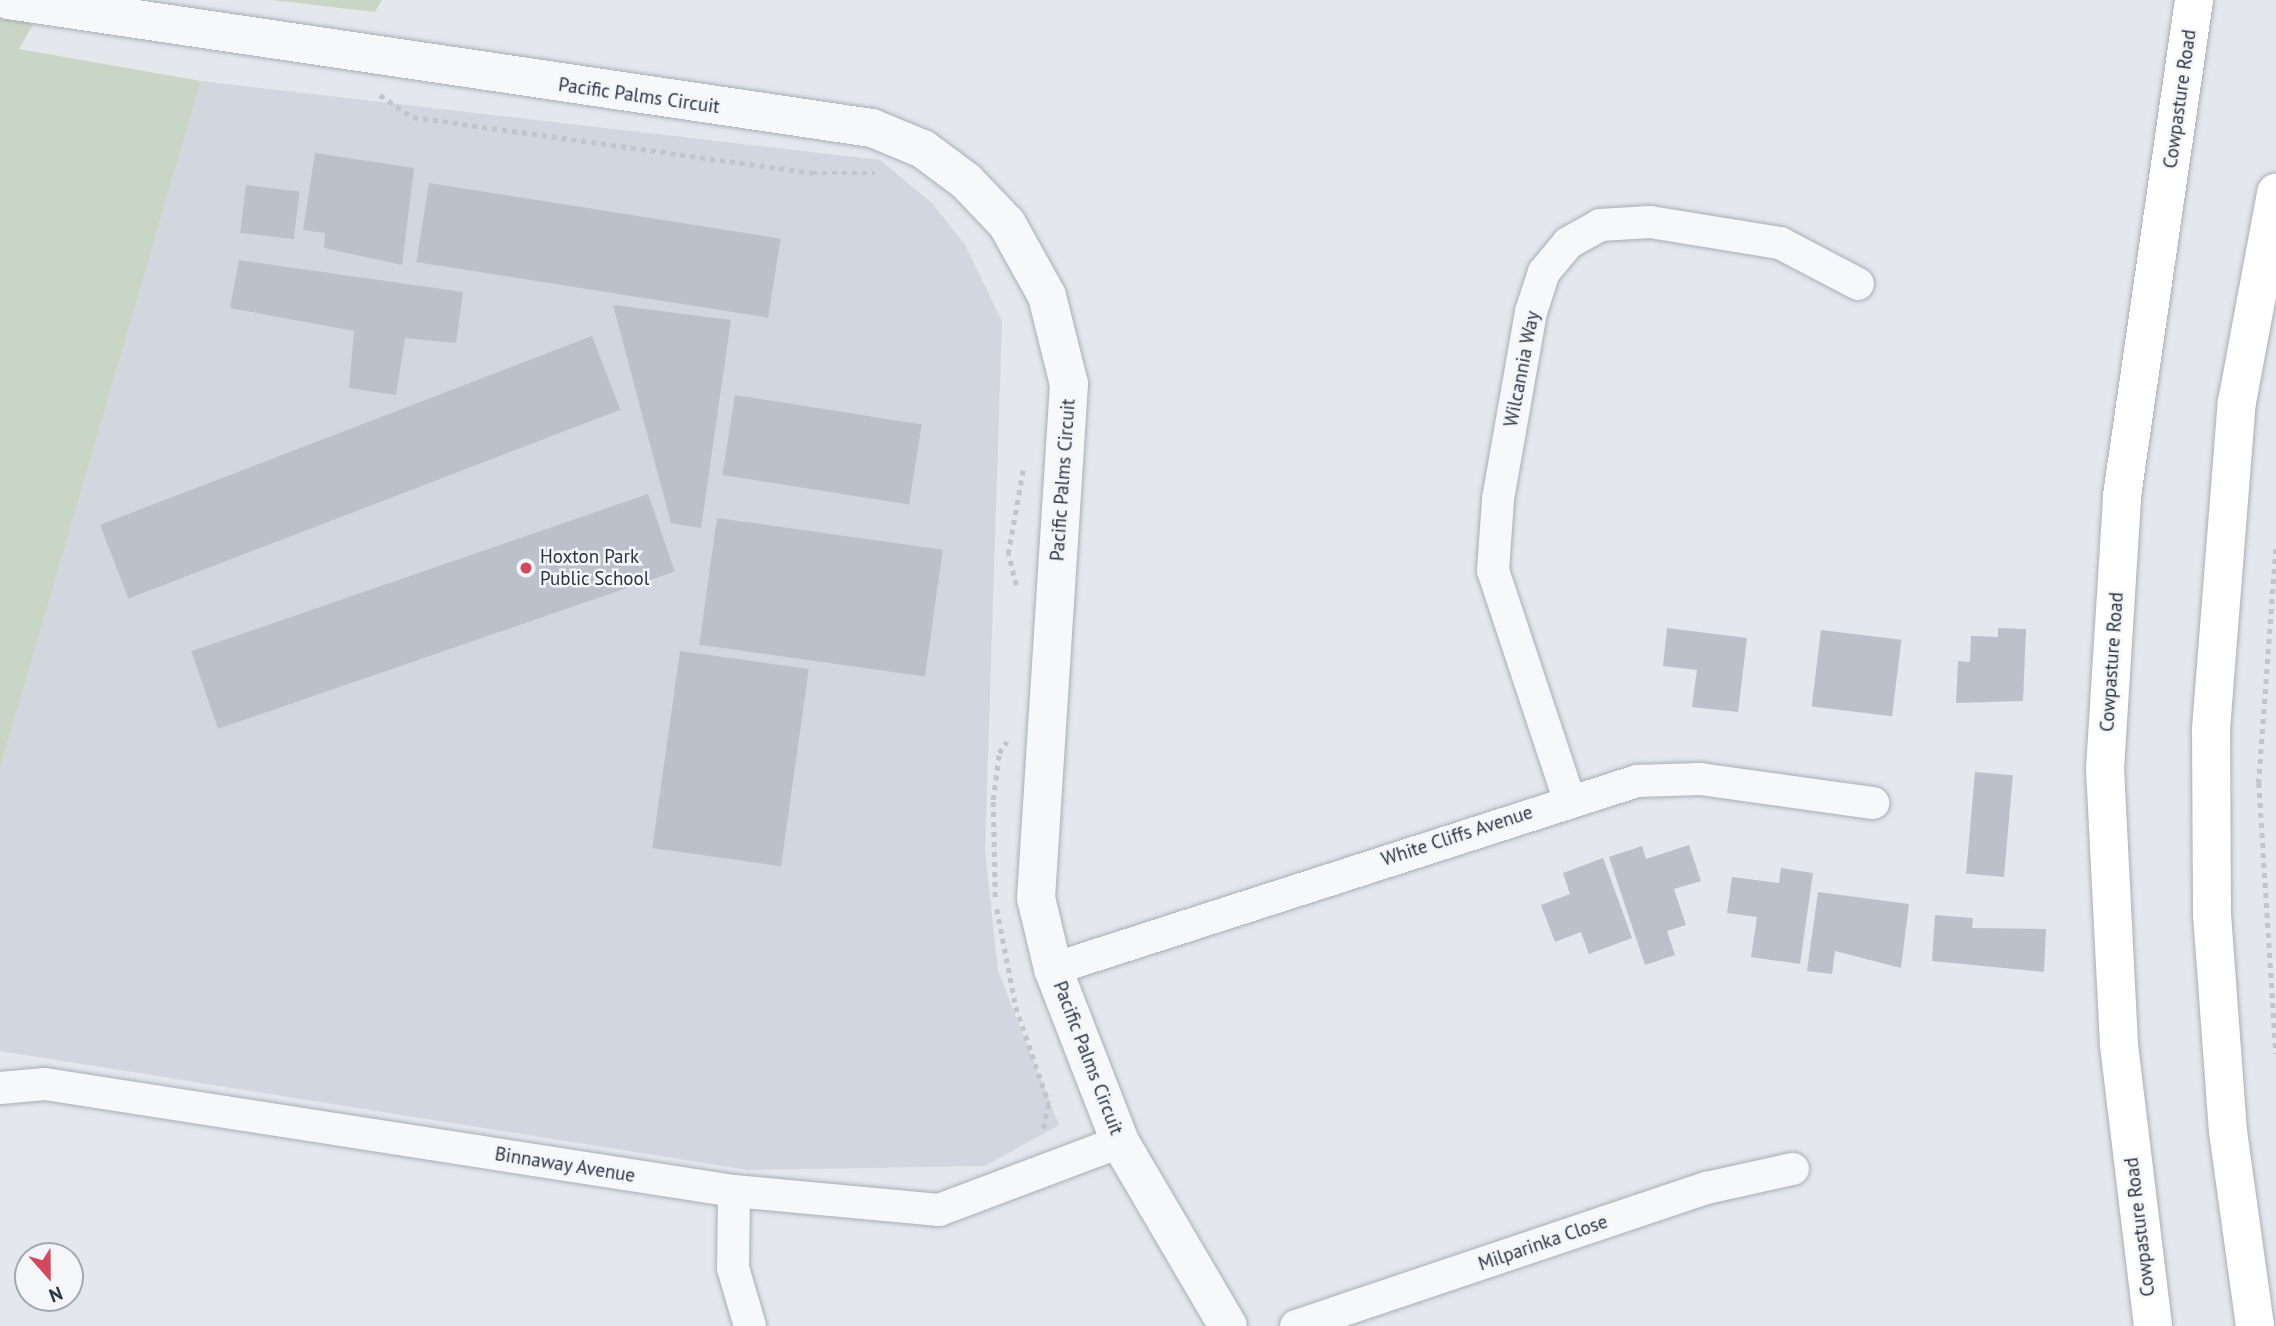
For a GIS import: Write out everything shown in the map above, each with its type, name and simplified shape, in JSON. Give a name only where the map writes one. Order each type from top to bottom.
[{"type":"main road","name":"Cowpasture Road","points":[[2153,1326],[2119,1044],[2105,769],[2122,496],[2194,0]]},
{"type":"main road","points":[[2255,1326],[2228,1132],[2213,928],[2211,729],[2237,402],[2276,193]]},
{"type":"street","name":"Pacific Palms Circuit","points":[[8,0],[872,128],[923,149],[967,181],[1007,225],[1047,296],[1069,384],[1036,898],[1053,969],[1120,1142],[1228,1326]]},
{"type":"street","name":"Wilcannia Way","points":[[1569,799],[1493,571],[1498,499],[1531,312],[1544,272],[1568,243],[1600,225],[1650,222],[1780,243],[1858,285]]},
{"type":"street","name":"White Cliffs Avenue","points":[[1053,969],[1569,799],[1678,777],[1873,803]]},
{"type":"street","name":"Binnaway Avenue","points":[[0,1088],[45,1084],[734,1191],[939,1210],[1120,1142]]},
{"type":"street","name":"Milparinka Close","points":[[1296,1326],[1707,1188],[1793,1169]]},
{"type":"street","points":[[734,1191],[733,1268],[750,1326]]},
{"type":"path","points":[[368,87],[413,117],[812,173],[884,175]]},
{"type":"path","points":[[1019,592],[1008,554],[1024,464]]},
{"type":"path","points":[[2276,550],[2259,783],[2276,1053]]},
{"type":"path","points":[[1010,734],[999,753],[992,859],[1016,1007],[1049,1104],[1041,1138]]},
{"type":"shaded area","name":"Hoxton Park Public School","points":[[201,81],[880,160],[932,203],[965,245],[1002,321],[985,850],[998,971],[1059,1125],[985,1166],[748,1170],[0,1051],[0,769]]},
{"type":"green space","points":[[0,0],[47,0],[19,49],[201,81],[0,769]]},
{"type":"green space","points":[[272,0],[382,0],[375,12]]},
{"type":"building","points":[[315,153],[414,168],[402,265],[324,248],[325,233],[303,230]]},
{"type":"building","points":[[429,183],[781,239],[768,318],[416,262]]},
{"type":"building","points":[[246,185],[300,192],[294,239],[240,233]]},
{"type":"building","points":[[239,260],[463,292],[456,343],[405,338],[396,395],[349,388],[354,331],[230,308]]},
{"type":"building","points":[[613,305],[731,320],[701,528],[671,523]]},
{"type":"building","points":[[592,336],[620,410],[128,599],[100,525]]},
{"type":"building","points":[[735,395],[922,425],[909,505],[722,475]]},
{"type":"building","points":[[648,494],[675,572],[218,729],[191,651]]},
{"type":"building","points":[[717,518],[943,550],[925,676],[699,645]]},
{"type":"building","points":[[1667,628],[1747,638],[1738,712],[1692,707],[1697,670],[1663,666]]},
{"type":"building","points":[[1998,628],[2026,629],[2023,701],[1956,703],[1958,661],[1970,662],[1971,636],[1998,637]]},
{"type":"building","points":[[1821,630],[1901,640],[1892,716],[1812,706]]},
{"type":"building","points":[[680,651],[809,669],[781,866],[652,848]]},
{"type":"building","points":[[1975,772],[2013,775],[2004,877],[1966,874]]},
{"type":"building","points":[[1689,845],[1701,881],[1674,889],[1686,925],[1667,931],[1675,955],[1645,965],[1609,857],[1642,846],[1646,859]]},
{"type":"building","points":[[1603,858],[1632,938],[1589,954],[1581,932],[1555,942],[1541,905],[1570,894],[1563,873]]},
{"type":"building","points":[[1781,868],[1813,873],[1800,964],[1751,957],[1757,917],[1727,913],[1732,877],[1779,883]]},
{"type":"building","points":[[1818,892],[1909,904],[1901,968],[1835,951],[1832,974],[1807,971]]},
{"type":"building","points":[[1935,915],[1973,918],[1972,928],[2046,929],[2044,972],[1932,961]]},
{"type":"place","name":"Hoxton Park Public School","points":[[526,568]]}]
